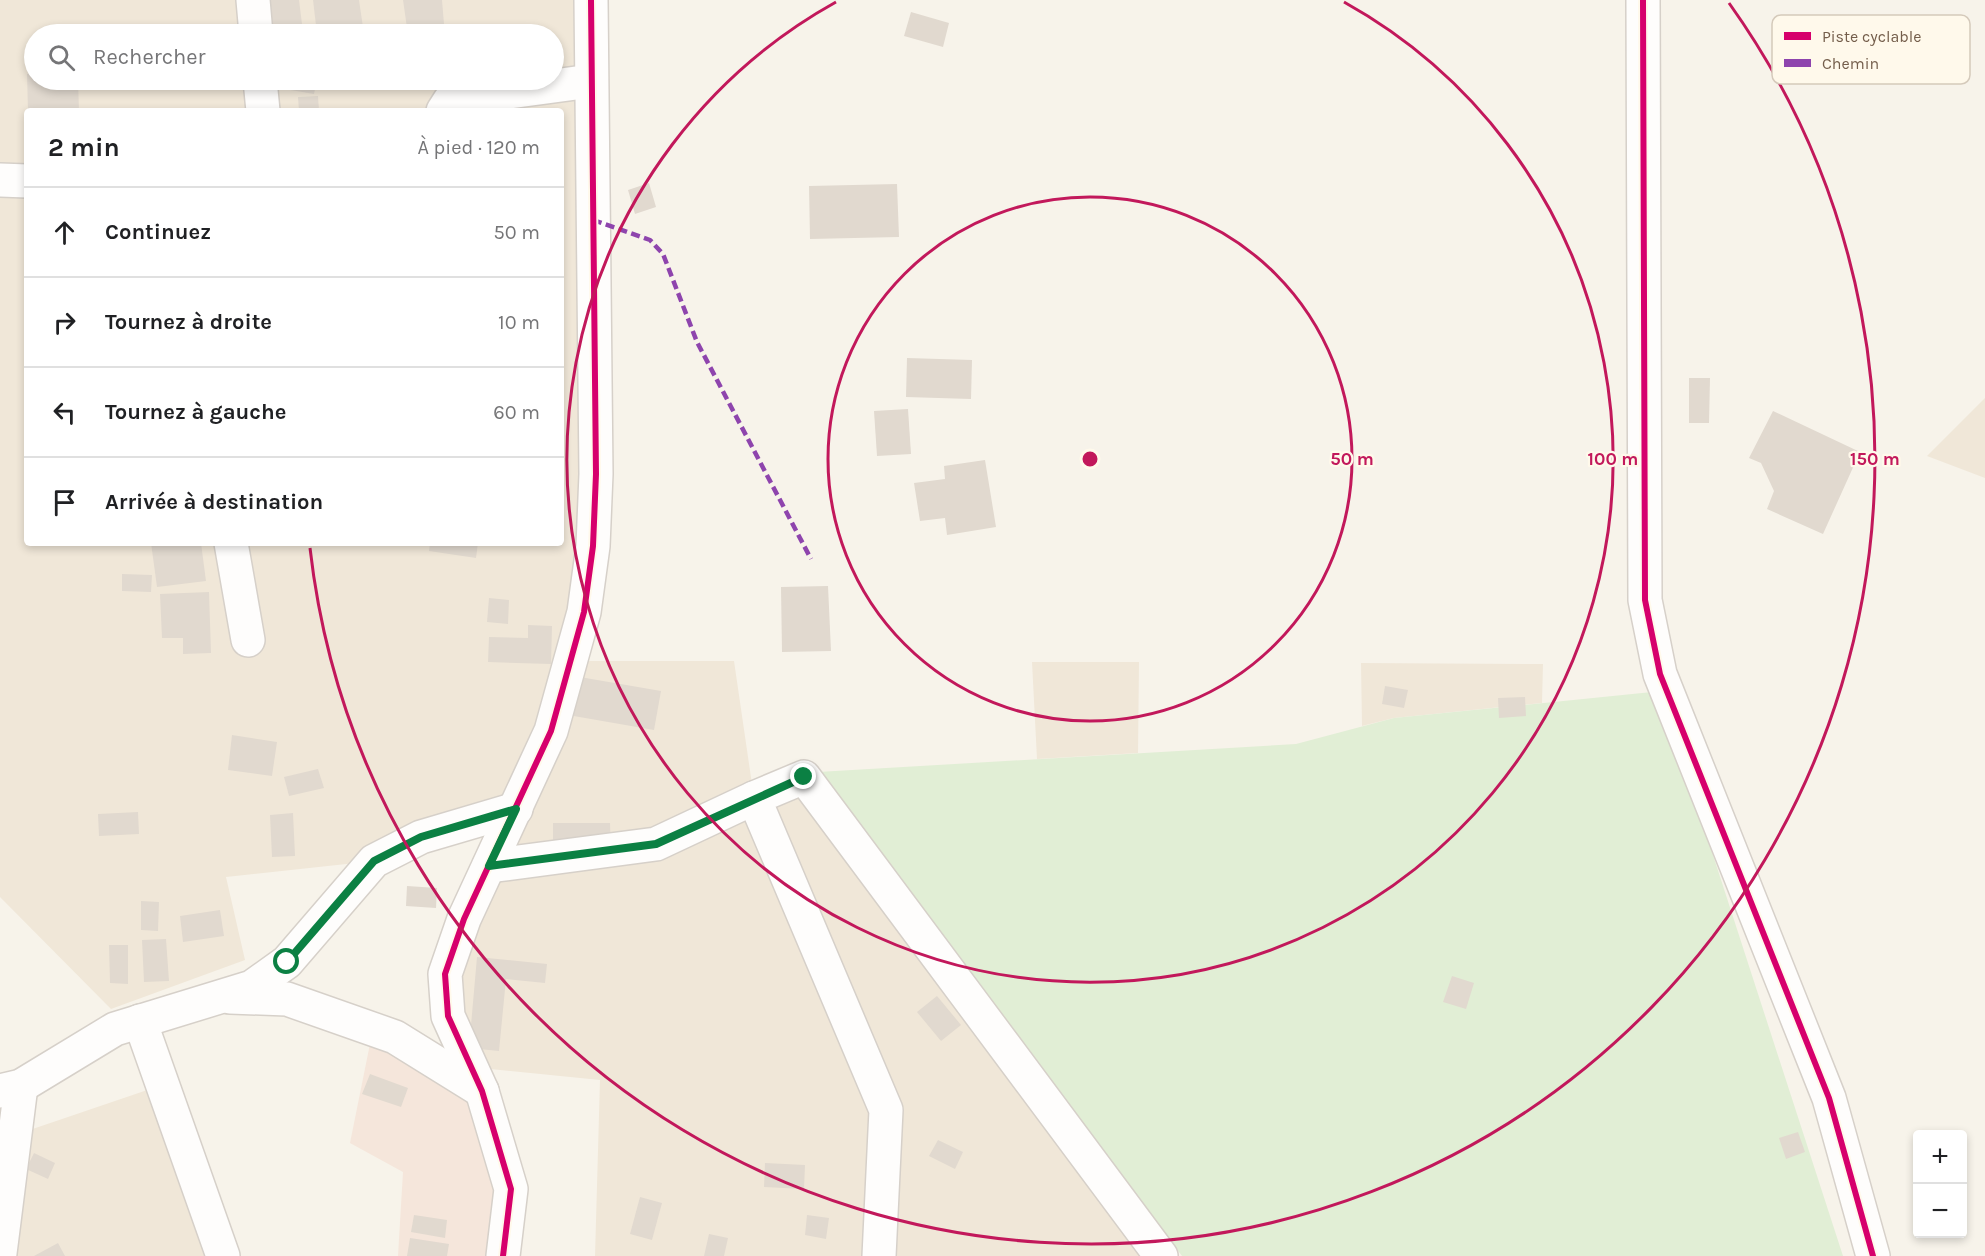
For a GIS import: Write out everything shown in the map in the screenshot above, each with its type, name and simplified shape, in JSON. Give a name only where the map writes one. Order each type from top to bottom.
[{"type":"street","points":[[253,0],[255,24]]},
{"type":"street","points":[[503,1256],[511,1189],[482,1091],[448,1016],[445,974],[464,919],[551,731],[584,612],[593,546],[596,474],[591,0]]},
{"type":"street","points":[[1643,0],[1645,600],[1660,674],[1829,1098],[1873,1256]]},
{"type":"street","points":[[564,85],[591,81]]},
{"type":"street","points":[[261,90],[263,108]]},
{"type":"street","points":[[445,108],[450,100],[524,90]]},
{"type":"street","points":[[0,180],[24,181]]},
{"type":"street","points":[[232,546],[248,640]]},
{"type":"street","points":[[489,866],[656,844],[804,777],[1161,1256]]},
{"type":"street","points":[[754,798],[886,1110],[879,1256]]},
{"type":"street","points":[[0,1253],[10,1089],[115,1029],[252,987],[287,962],[374,861],[421,837],[516,809]]},
{"type":"street","points":[[222,996],[287,999],[395,1037],[482,1091]]},
{"type":"street","points":[[140,1021],[223,1256]]},
{"type":"shaded area","points":[[0,0],[591,0],[596,474],[571,661],[734,661],[754,798],[804,777],[1161,1256],[595,1256],[600,1080],[471,1067],[448,1016],[515,810],[374,861],[226,877],[245,960],[111,1009],[0,897]]},
{"type":"shaded area","points":[[1985,398],[1985,478],[1927,456]]},
{"type":"shaded area","points":[[1032,662],[1139,662],[1138,753],[1037,759]]},
{"type":"shaded area","points":[[1361,663],[1543,664],[1542,703],[1394,718],[1362,726]]},
{"type":"shaded area","points":[[373,1029],[482,1091],[503,1256],[398,1256],[403,1172],[350,1143]]},
{"type":"shaded area","points":[[162,1085],[223,1256],[0,1256],[15,1135]]},
{"type":"green space","points":[[1652,692],[1712,852],[1843,1256],[1182,1256],[818,772],[1296,744],[1394,718]]},
{"type":"building","points":[[258,0],[299,0],[302,24],[261,24]]},
{"type":"building","points":[[313,0],[359,0],[363,24],[316,24]]},
{"type":"building","points":[[403,0],[442,0],[444,24],[406,24]]},
{"type":"building","points":[[911,12],[949,23],[943,47],[904,36]]},
{"type":"building","points":[[27,90],[78,90],[79,108],[28,108]]},
{"type":"building","points":[[291,90],[315,90],[314,94]]},
{"type":"building","points":[[318,96],[319,108],[299,108],[298,97]]},
{"type":"building","points":[[649,183],[656,207],[635,214],[628,190]]},
{"type":"building","points":[[897,184],[899,237],[810,239],[809,186]]},
{"type":"building","points":[[907,358],[972,360],[971,399],[906,397]]},
{"type":"building","points":[[1689,378],[1710,378],[1709,423],[1689,423]]},
{"type":"building","points":[[908,409],[911,454],[877,456],[874,411]]},
{"type":"building","points":[[1773,411],[1860,452],[1823,534],[1767,509],[1774,491],[1761,463],[1749,458]]},
{"type":"building","points":[[985,460],[996,527],[947,535],[945,518],[920,521],[914,483],[945,479],[944,466]]},
{"type":"building","points":[[151,546],[201,546],[206,581],[157,587]]},
{"type":"building","points":[[430,546],[478,546],[476,558],[429,551]]},
{"type":"building","points":[[122,574],[152,575],[151,592],[122,591]]},
{"type":"building","points":[[828,586],[831,651],[782,652],[781,587]]},
{"type":"building","points":[[209,592],[211,653],[183,654],[183,638],[162,638],[160,594]]},
{"type":"building","points":[[489,598],[509,600],[508,624],[487,622]]},
{"type":"building","points":[[528,625],[552,626],[551,664],[488,662],[489,637],[528,638]]},
{"type":"building","points":[[574,676],[661,691],[654,730],[568,715]]},
{"type":"building","points":[[1385,686],[1408,690],[1404,708],[1382,704]]},
{"type":"building","points":[[1525,697],[1526,716],[1499,718],[1498,698]]},
{"type":"building","points":[[232,735],[277,742],[272,776],[228,770]]},
{"type":"building","points":[[318,769],[324,788],[289,796],[284,777]]},
{"type":"building","points":[[138,812],[139,834],[99,836],[98,814]]},
{"type":"building","points":[[293,813],[295,856],[272,857],[270,815]]},
{"type":"building","points":[[553,823],[610,823],[611,851],[553,851]]},
{"type":"building","points":[[407,886],[437,888],[436,908],[406,906]]},
{"type":"building","points":[[141,901],[159,902],[158,931],[141,930]]},
{"type":"building","points":[[220,910],[224,936],[183,942],[180,916]]},
{"type":"building","points":[[166,939],[169,981],[144,982],[142,940]]},
{"type":"building","points":[[109,945],[128,945],[128,984],[110,983]]},
{"type":"building","points":[[477,957],[547,964],[545,983],[506,979],[499,1051],[469,1048]]},
{"type":"building","points":[[1452,976],[1474,983],[1466,1009],[1443,1002]]},
{"type":"building","points":[[937,996],[961,1025],[941,1041],[917,1012]]},
{"type":"building","points":[[370,1074],[408,1088],[401,1107],[362,1094]]},
{"type":"building","points":[[1798,1132],[1805,1152],[1786,1159],[1779,1138]]},
{"type":"building","points":[[938,1140],[963,1152],[955,1169],[929,1156]]},
{"type":"building","points":[[34,1153],[55,1163],[48,1179],[26,1169]]},
{"type":"building","points":[[765,1163],[805,1165],[804,1189],[764,1187]]},
{"type":"building","points":[[640,1197],[662,1203],[652,1240],[630,1234]]},
{"type":"building","points":[[414,1215],[447,1220],[445,1238],[411,1232]]},
{"type":"building","points":[[807,1215],[829,1218],[826,1239],[805,1235]]},
{"type":"building","points":[[709,1234],[728,1238],[724,1256],[704,1256]]},
{"type":"building","points":[[410,1238],[449,1244],[447,1256],[407,1256]]},
{"type":"building","points":[[58,1243],[65,1256],[34,1256]]},
{"type":"marked path","points":[[593,220],[650,240],[663,254],[697,342],[811,559]]},
{"type":"cycle path","points":[[503,1256],[511,1189],[482,1091],[448,1016],[445,974],[464,919],[551,731],[584,612],[593,546],[596,474],[591,0]]},
{"type":"cycle path","points":[[1643,0],[1645,600],[1660,674],[1829,1098],[1873,1256]]},
{"type":"route","points":[[287,962],[374,861],[421,837],[516,809],[489,866],[656,844],[804,777]]}]
